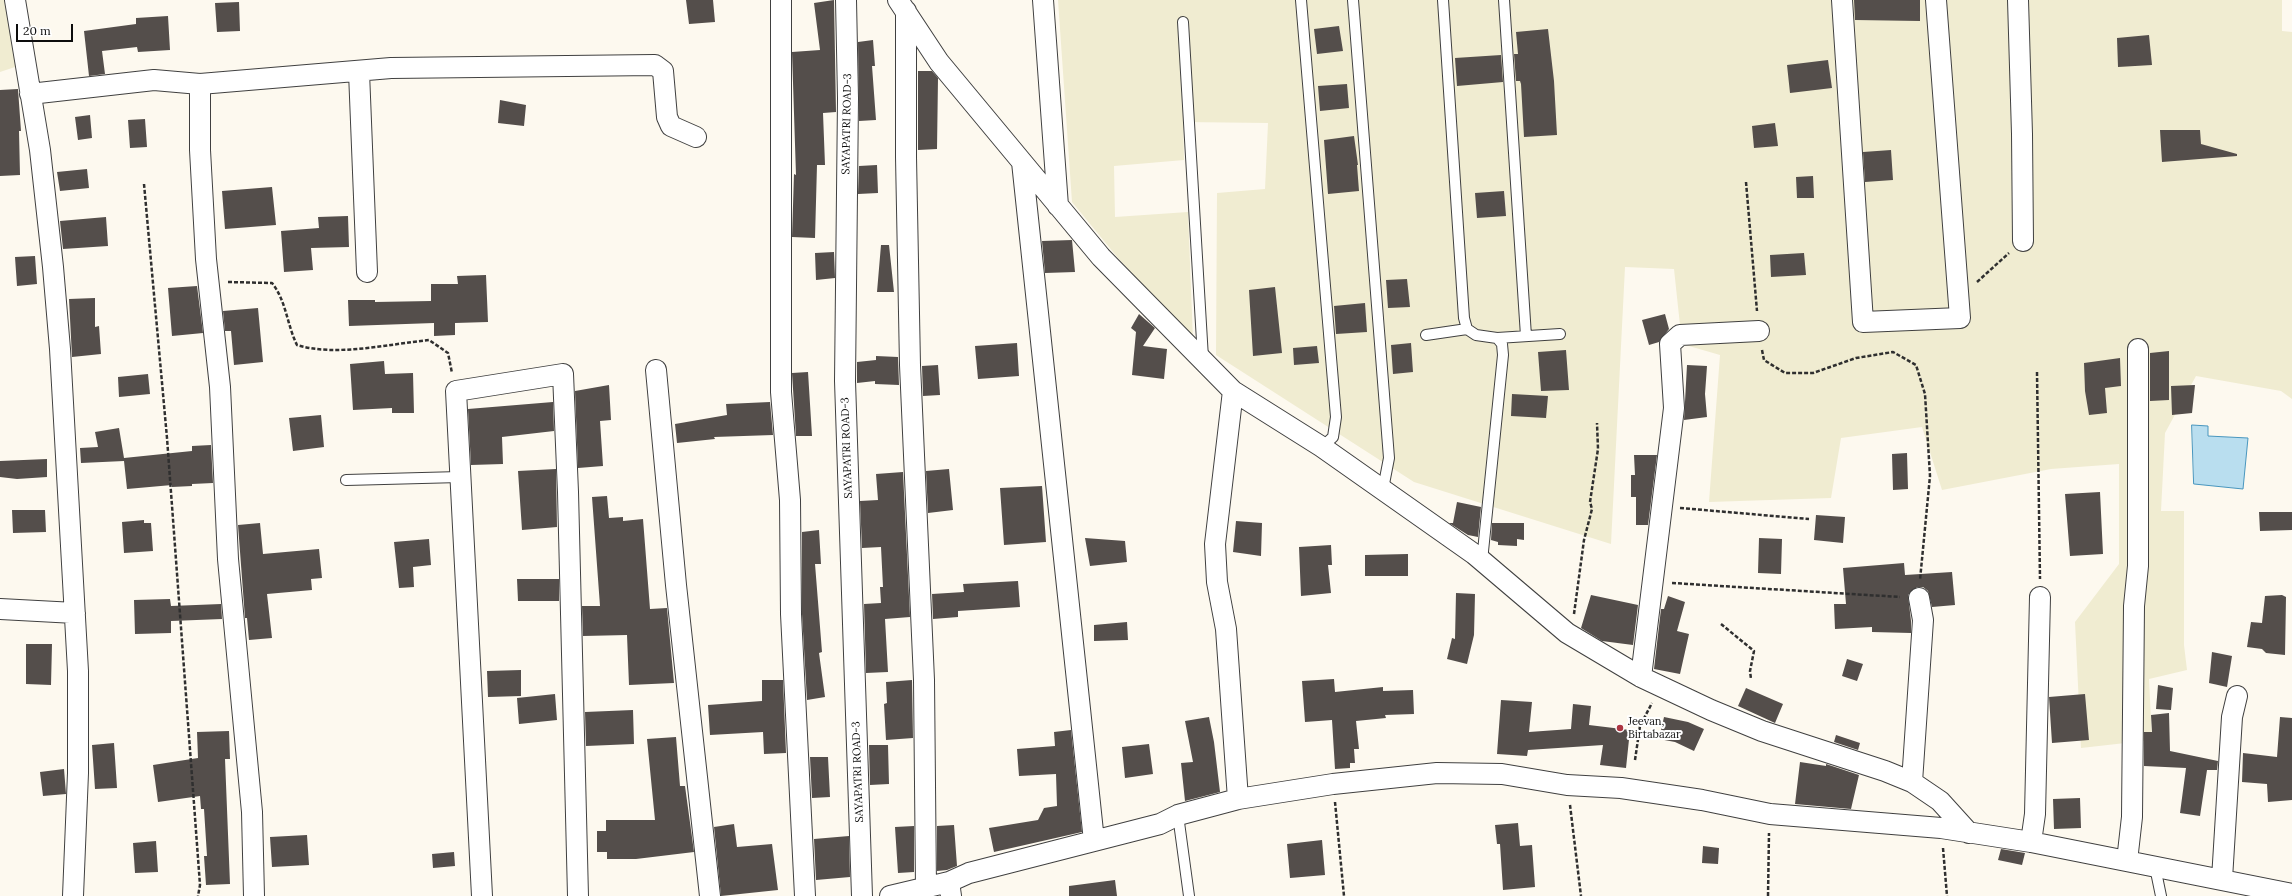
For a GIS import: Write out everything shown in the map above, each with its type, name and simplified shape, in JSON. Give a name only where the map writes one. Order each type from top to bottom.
[{"type":"street","points":[[15,0],[40,150],[53,267],[60,349],[78,671],[78,773],[73,896]]},
{"type":"street","points":[[781,0],[780,392],[790,500],[791,614],[805,896]]},
{"type":"street","name":"SAYAPATRI ROAD-3","points":[[846,0],[848,98],[845,381],[862,896]]},
{"type":"street","points":[[1042,0],[1058,206]]},
{"type":"street","points":[[1842,0],[1863,322],[1960,318],[1936,0]]},
{"type":"street","points":[[2018,0],[2022,134],[2023,241]]},
{"type":"street","points":[[902,6],[939,62],[1058,206],[1101,256],[1233,391],[1322,447],[1383,489],[1482,561],[1567,633],[1641,677],[1762,731],[1885,771],[1912,782],[1940,801],[1969,833]]},
{"type":"street","points":[[902,6],[910,365],[923,672],[926,888]]},
{"type":"street","points":[[30,94],[154,80],[200,84],[359,72],[391,68],[656,65],[663,71],[667,117],[671,126],[696,137]]},
{"type":"street","points":[[359,72],[367,272]]},
{"type":"street","points":[[200,84],[200,150],[209,283],[220,387],[228,559],[252,812],[254,896]]},
{"type":"street","points":[[1022,162],[1094,841]]},
{"type":"street","points":[[1641,677],[1674,408],[1670,344],[1680,335],[1759,332]]},
{"type":"street","points":[[2127,861],[2132,817],[2134,606],[2138,566],[2138,349]]},
{"type":"street","points":[[656,370],[692,742],[710,896]]},
{"type":"street","points":[[482,896],[456,391],[563,374],[568,492],[578,896]]},
{"type":"street","points":[[1233,391],[1215,544],[1217,582],[1226,629],[1238,799]]},
{"type":"street","points":[[2031,842],[2035,814],[2040,597]]},
{"type":"street","points":[[1912,782],[1923,620],[1919,598]]},
{"type":"street","points":[[0,609],[75,613]]},
{"type":"street","points":[[2222,879],[2232,717],[2236,696]]},
{"type":"street","points":[[890,896],[926,888],[950,889],[969,873],[1160,824],[1178,815],[1238,799],[1333,784],[1437,773],[1502,774],[1567,785],[1628,789],[1770,814],[1941,828],[2031,842],[2291,894]]},
{"type":"lane","points":[[1301,0],[1336,417],[1333,437],[1322,447]]},
{"type":"lane","points":[[1353,0],[1389,458],[1383,489]]},
{"type":"lane","points":[[1443,0],[1464,318],[1467,329]]},
{"type":"lane","points":[[1504,0],[1526,336]]},
{"type":"lane","points":[[1184,22],[1203,360]]},
{"type":"lane","points":[[1426,336],[1467,329],[1476,334],[1497,338],[1560,334]]},
{"type":"lane","points":[[1482,561],[1503,355],[1502,344],[1497,338]]},
{"type":"lane","points":[[346,480],[460,477]]},
{"type":"lane","points":[[1178,815],[1189,896]]},
{"type":"lane","points":[[2155,868],[2161,896]]},
{"type":"path","points":[[1653,582],[1919,598],[1930,476],[1925,394],[1916,366],[1893,352],[1856,358],[1813,373],[1785,373],[1764,360],[1759,332],[1746,182]]},
{"type":"path","points":[[144,184],[168,454],[200,885],[198,896]]},
{"type":"path","points":[[1959,298],[2023,241]]},
{"type":"path","points":[[209,283],[272,282],[280,293],[289,330],[297,345],[312,350],[349,349],[429,340],[448,353],[456,391]]},
{"type":"path","points":[[2037,372],[2040,597]]},
{"type":"path","points":[[1567,633],[1575,609],[1584,540],[1592,509],[1590,502],[1598,449],[1597,423]]},
{"type":"path","points":[[1662,504],[1673,508],[1809,519]]},
{"type":"path","points":[[1721,624],[1754,651],[1750,671],[1751,679]]},
{"type":"path","points":[[1635,760],[1640,726],[1660,686]]},
{"type":"path","points":[[1333,784],[1344,896]]},
{"type":"path","points":[[1567,785],[1581,896]]},
{"type":"path","points":[[1768,896],[1770,814]]},
{"type":"path","points":[[1941,828],[1947,896]]},
{"type":"shaded area","points":[[0,0],[13,0],[21,65],[0,72]]},
{"type":"shaded area","points":[[1058,0],[2282,0],[2282,31],[2292,32],[2292,399],[2281,391],[2196,376],[2165,433],[2161,511],[2184,511],[2184,645],[2187,670],[2149,679],[2152,740],[2081,748],[2075,622],[2119,564],[2119,464],[2051,469],[1942,490],[1922,427],[1841,438],[1831,498],[1709,502],[1720,355],[1682,344],[1674,269],[1625,267],[1611,544],[1414,482],[1216,355],[1217,193],[1265,189],[1268,123],[1183,122],[1184,160],[1114,166],[1115,217],[1188,212],[1193,340],[1118,258],[1072,202]]},
{"type":"water","points":[[2192,425],[2208,426],[2208,436],[2248,438],[2243,489],[2194,484]]},
{"type":"building","points":[[686,0],[713,0],[715,22],[689,24]]},
{"type":"building","points":[[834,0],[836,112],[823,113],[825,165],[817,165],[815,238],[792,237],[794,174],[796,175],[792,52],[820,50],[814,3]]},
{"type":"building","points":[[1854,0],[1920,0],[1920,21],[1855,20]]},
{"type":"building","points":[[239,2],[240,31],[217,32],[215,3]]},
{"type":"building","points":[[168,16],[170,50],[138,52],[137,47],[102,51],[105,74],[89,76],[84,31],[136,24],[136,18]]},
{"type":"building","points":[[1339,26],[1343,51],[1317,54],[1314,29]]},
{"type":"building","points":[[1548,29],[1554,81],[1557,135],[1524,137],[1521,84],[1520,81],[1516,81],[1514,54],[1518,54],[1516,32]]},
{"type":"building","points":[[2149,35],[2152,65],[2118,67],[2117,38]]},
{"type":"building","points":[[873,40],[875,66],[872,66],[876,120],[859,121],[858,42]]},
{"type":"building","points":[[1501,55],[1503,82],[1457,86],[1455,58]]},
{"type":"building","points":[[1828,60],[1832,88],[1790,93],[1787,65]]},
{"type":"building","points":[[918,71],[932,71],[938,78],[937,149],[918,150]]},
{"type":"building","points":[[1347,84],[1349,108],[1320,111],[1318,86]]},
{"type":"building","points":[[18,89],[21,131],[19,131],[20,175],[0,176],[0,90]]},
{"type":"building","points":[[500,100],[526,105],[524,126],[498,123]]},
{"type":"building","points":[[90,115],[92,138],[78,140],[75,117]]},
{"type":"building","points":[[145,119],[147,147],[130,148],[128,120]]},
{"type":"building","points":[[1775,123],[1778,146],[1754,148],[1752,126]]},
{"type":"building","points":[[2160,130],[2200,130],[2201,144],[2237,154],[2237,156],[2162,162]]},
{"type":"building","points":[[1354,136],[1358,165],[1359,191],[1328,194],[1324,140]]},
{"type":"building","points":[[1891,150],[1893,180],[1865,182],[1863,152]]},
{"type":"building","points":[[877,165],[878,193],[858,194],[859,166]]},
{"type":"building","points":[[87,169],[89,188],[60,191],[57,172]]},
{"type":"building","points":[[1813,176],[1814,198],[1797,198],[1796,177]]},
{"type":"building","points":[[272,187],[276,225],[225,229],[222,191]]},
{"type":"building","points":[[1504,191],[1506,216],[1477,218],[1475,193]]},
{"type":"building","points":[[348,216],[349,247],[311,248],[313,270],[284,272],[281,231],[319,228],[318,217]]},
{"type":"building","points":[[106,217],[108,246],[63,249],[60,221]]},
{"type":"building","points":[[1072,240],[1075,272],[1045,273],[1042,241]]},
{"type":"building","points":[[881,245],[889,245],[894,292],[877,292]]},
{"type":"building","points":[[834,252],[835,278],[816,280],[815,253]]},
{"type":"building","points":[[1804,253],[1806,275],[1771,277],[1770,255]]},
{"type":"building","points":[[35,256],[37,284],[17,286],[15,257]]},
{"type":"building","points":[[486,275],[488,322],[455,323],[455,335],[434,336],[434,323],[349,326],[348,300],[375,300],[375,302],[431,301],[431,284],[458,284],[457,276]]},
{"type":"building","points":[[1407,279],[1410,307],[1388,308],[1386,280]]},
{"type":"building","points":[[197,286],[203,333],[172,336],[168,288]]},
{"type":"building","points":[[1275,287],[1282,353],[1253,356],[1249,290]]},
{"type":"building","points":[[95,298],[95,327],[99,326],[101,354],[72,357],[69,299]]},
{"type":"building","points":[[1365,303],[1367,332],[1336,334],[1334,306]]},
{"type":"building","points":[[258,308],[263,362],[234,365],[231,331],[225,331],[223,311]]},
{"type":"building","points":[[1139,314],[1155,328],[1143,346],[1167,349],[1164,379],[1132,375],[1136,332],[1131,328]]},
{"type":"building","points":[[1665,314],[1669,329],[1659,342],[1649,345],[1642,320]]},
{"type":"building","points":[[1017,343],[1019,376],[978,379],[975,346]]},
{"type":"building","points":[[1411,343],[1413,372],[1393,374],[1391,345]]},
{"type":"building","points":[[1317,346],[1319,363],[1294,365],[1293,348]]},
{"type":"building","points":[[1566,350],[1569,390],[1541,391],[1538,352]]},
{"type":"building","points":[[2169,351],[2169,400],[2150,401],[2150,353]]},
{"type":"building","points":[[876,356],[898,357],[899,385],[875,384],[875,381],[857,383],[857,362],[876,360]]},
{"type":"building","points":[[2120,358],[2121,386],[2105,388],[2107,413],[2089,415],[2085,391],[2084,363]]},
{"type":"building","points":[[384,361],[385,374],[413,373],[414,413],[392,413],[392,408],[353,410],[350,364]]},
{"type":"building","points":[[938,365],[940,395],[923,396],[922,366]]},
{"type":"building","points":[[1687,365],[1707,366],[1705,394],[1707,417],[1684,420]]},
{"type":"building","points":[[808,372],[812,436],[796,436],[792,373]]},
{"type":"building","points":[[148,374],[150,394],[119,397],[118,377]]},
{"type":"building","points":[[609,385],[611,420],[600,421],[603,466],[578,468],[575,391]]},
{"type":"building","points":[[2195,385],[2192,413],[2172,415],[2171,386]]},
{"type":"building","points":[[1512,394],[1548,396],[1546,418],[1511,416]]},
{"type":"building","points":[[553,402],[554,431],[502,437],[503,464],[471,465],[468,409]]},
{"type":"building","points":[[770,402],[773,435],[714,437],[715,439],[677,443],[675,424],[727,415],[726,404]]},
{"type":"building","points":[[321,415],[324,447],[293,451],[289,418]]},
{"type":"building","points":[[119,428],[124,458],[192,451],[192,446],[211,445],[213,483],[192,484],[192,486],[172,487],[172,485],[127,489],[124,461],[81,463],[80,448],[98,447],[95,432]]},
{"type":"building","points":[[1907,453],[1908,489],[1893,490],[1892,454]]},
{"type":"building","points":[[1634,455],[1657,455],[1648,525],[1636,525],[1636,497],[1631,497],[1631,475],[1635,475]]},
{"type":"building","points":[[47,459],[47,477],[17,479],[0,477],[0,461]]},
{"type":"building","points":[[556,469],[557,527],[522,530],[518,471]]},
{"type":"building","points":[[949,469],[953,510],[928,513],[926,471]]},
{"type":"building","points":[[903,472],[910,617],[885,619],[888,672],[866,673],[864,604],[881,603],[880,587],[883,587],[881,547],[862,548],[860,501],[878,500],[876,474]]},
{"type":"building","points":[[1042,486],[1046,542],[1004,545],[1000,488]]},
{"type":"building","points":[[2100,492],[2103,554],[2070,556],[2065,494]]},
{"type":"building","points":[[607,496],[609,518],[623,517],[623,521],[643,519],[650,609],[667,608],[674,683],[629,685],[627,635],[583,636],[582,606],[600,606],[592,497]]},
{"type":"building","points":[[1457,502],[1481,507],[1478,537],[1468,535],[1449,523],[1453,523]]},
{"type":"building","points":[[12,510],[45,510],[46,532],[13,533]]},
{"type":"building","points":[[2259,512],[2292,512],[2292,530],[2260,531]]},
{"type":"building","points":[[1816,515],[1845,517],[1843,543],[1814,540]]},
{"type":"building","points":[[144,520],[144,523],[151,523],[153,551],[124,553],[122,522]]},
{"type":"building","points":[[1236,521],[1262,523],[1261,556],[1233,552]]},
{"type":"building","points":[[260,523],[263,554],[319,549],[322,578],[311,579],[312,590],[267,594],[272,638],[249,640],[247,618],[245,618],[238,525]]},
{"type":"building","points":[[1492,523],[1524,523],[1524,540],[1517,539],[1517,546],[1498,545],[1498,542],[1491,540]]},
{"type":"building","points":[[819,530],[821,564],[815,564],[822,652],[819,653],[825,697],[807,700],[802,614],[802,532]]},
{"type":"building","points":[[1085,538],[1125,541],[1127,562],[1090,566]]},
{"type":"building","points":[[1759,538],[1782,539],[1781,574],[1758,573]]},
{"type":"building","points":[[429,539],[431,565],[413,567],[414,587],[399,588],[394,542]]},
{"type":"building","points":[[1331,545],[1332,565],[1328,565],[1331,593],[1301,596],[1299,547]]},
{"type":"building","points":[[1408,554],[1408,576],[1365,576],[1365,555]]},
{"type":"building","points":[[1904,563],[1905,575],[1952,572],[1955,605],[1932,607],[1928,591],[1923,587],[1917,587],[1908,595],[1911,633],[1872,632],[1872,627],[1835,629],[1834,604],[1846,604],[1843,568]]},
{"type":"building","points":[[517,579],[559,579],[559,601],[518,601]]},
{"type":"building","points":[[1018,581],[1020,607],[958,611],[958,617],[933,619],[932,594],[964,592],[963,584]]},
{"type":"building","points":[[1456,593],[1475,594],[1474,635],[1467,664],[1447,659],[1452,638],[1455,639]]},
{"type":"building","points":[[1591,595],[1638,605],[1633,645],[1602,641],[1581,628]]},
{"type":"building","points":[[2282,595],[2286,597],[2285,655],[2266,653],[2262,649],[2247,647],[2251,622],[2262,623],[2265,596]]},
{"type":"building","points":[[1668,596],[1685,602],[1677,631],[1689,634],[1680,674],[1654,669],[1661,609],[1664,609]]},
{"type":"building","points":[[170,599],[171,606],[221,604],[222,619],[171,621],[171,633],[135,634],[134,600]]},
{"type":"building","points":[[1127,622],[1128,640],[1094,641],[1094,625]]},
{"type":"building","points":[[26,644],[52,644],[51,685],[26,684]]},
{"type":"building","points":[[2212,652],[2232,656],[2227,687],[2209,683]]},
{"type":"building","points":[[1847,659],[1863,664],[1857,681],[1842,676]]},
{"type":"building","points":[[521,670],[521,696],[488,697],[487,671]]},
{"type":"building","points":[[1334,679],[1335,692],[1383,687],[1383,691],[1413,690],[1414,714],[1385,715],[1386,718],[1356,721],[1359,749],[1354,749],[1355,763],[1350,763],[1350,768],[1335,769],[1332,720],[1305,722],[1302,681]]},
{"type":"building","points":[[762,680],[783,680],[786,753],[764,754],[763,732],[710,735],[708,705],[762,701]]},
{"type":"building","points":[[912,680],[913,738],[886,740],[884,704],[887,703],[886,682]]},
{"type":"building","points":[[2158,685],[2173,688],[2171,710],[2156,709]]},
{"type":"building","points":[[1746,688],[1783,704],[1775,723],[1738,706]]},
{"type":"building","points":[[555,694],[557,720],[519,724],[517,698]]},
{"type":"building","points":[[2085,694],[2089,740],[2052,743],[2049,697]]},
{"type":"building","points":[[1501,700],[1532,702],[1529,732],[1571,729],[1573,704],[1591,706],[1589,725],[1630,730],[1626,768],[1600,765],[1603,745],[1528,750],[1527,756],[1497,754]]},
{"type":"building","points":[[633,710],[634,744],[586,746],[585,712]]},
{"type":"building","points":[[2169,713],[2170,751],[2218,761],[2217,770],[2207,770],[2200,816],[2180,813],[2186,768],[2144,766],[2144,732],[2152,732],[2151,715]]},
{"type":"building","points":[[1209,717],[1214,742],[1220,792],[1185,801],[1181,763],[1193,762],[1185,721]]},
{"type":"building","points":[[1664,717],[1688,722],[1704,729],[1694,751],[1675,742],[1659,739]]},
{"type":"building","points":[[2280,717],[2292,718],[2292,800],[2268,802],[2267,784],[2242,782],[2243,753],[2277,757]]},
{"type":"building","points":[[1071,730],[1082,832],[994,852],[989,828],[1038,820],[1044,808],[1057,806],[1056,774],[1019,776],[1017,749],[1055,746],[1054,732]]},
{"type":"building","points":[[229,731],[230,759],[225,759],[230,884],[206,885],[204,856],[207,856],[204,809],[201,809],[200,796],[158,802],[153,765],[198,758],[197,732]]},
{"type":"building","points":[[1836,735],[1860,743],[1858,750],[1834,742]]},
{"type":"building","points":[[676,737],[680,786],[685,786],[694,852],[636,859],[607,859],[607,852],[597,852],[597,831],[606,831],[606,820],[655,820],[647,739]]},
{"type":"building","points":[[114,743],[117,788],[95,789],[92,745]]},
{"type":"building","points":[[1149,744],[1153,774],[1125,778],[1122,747]]},
{"type":"building","points":[[869,745],[888,745],[889,784],[870,785]]},
{"type":"building","points":[[810,757],[828,757],[830,797],[812,798]]},
{"type":"building","points":[[1800,762],[1826,766],[1826,764],[1859,775],[1851,809],[1795,804]]},
{"type":"building","points":[[64,769],[66,794],[43,796],[40,772]]},
{"type":"building","points":[[2080,798],[2081,828],[2054,829],[2053,799]]},
{"type":"building","points":[[1518,823],[1520,846],[1532,845],[1535,887],[1503,890],[1500,844],[1497,844],[1495,825]]},
{"type":"building","points":[[734,824],[737,847],[772,844],[778,890],[721,896],[714,827]]},
{"type":"building","points":[[954,825],[957,866],[947,870],[937,871],[937,826]]},
{"type":"building","points":[[914,826],[914,872],[898,873],[895,827]]},
{"type":"building","points":[[307,835],[309,865],[272,867],[270,837]]},
{"type":"building","points":[[849,836],[850,877],[816,880],[814,839]]},
{"type":"building","points":[[1322,840],[1325,875],[1290,878],[1287,844]]},
{"type":"building","points":[[156,841],[158,872],[135,873],[133,843]]},
{"type":"building","points":[[1703,846],[1719,848],[1718,864],[1702,863]]},
{"type":"building","points":[[2001,849],[2025,853],[2022,865],[1998,860]]},
{"type":"building","points":[[454,852],[455,866],[433,868],[432,854]]},
{"type":"building","points":[[1115,880],[1117,896],[1069,896],[1069,886]]},
{"type":"place","name":"Jeevan, Birtabazar","points":[[1620,728]]}]
